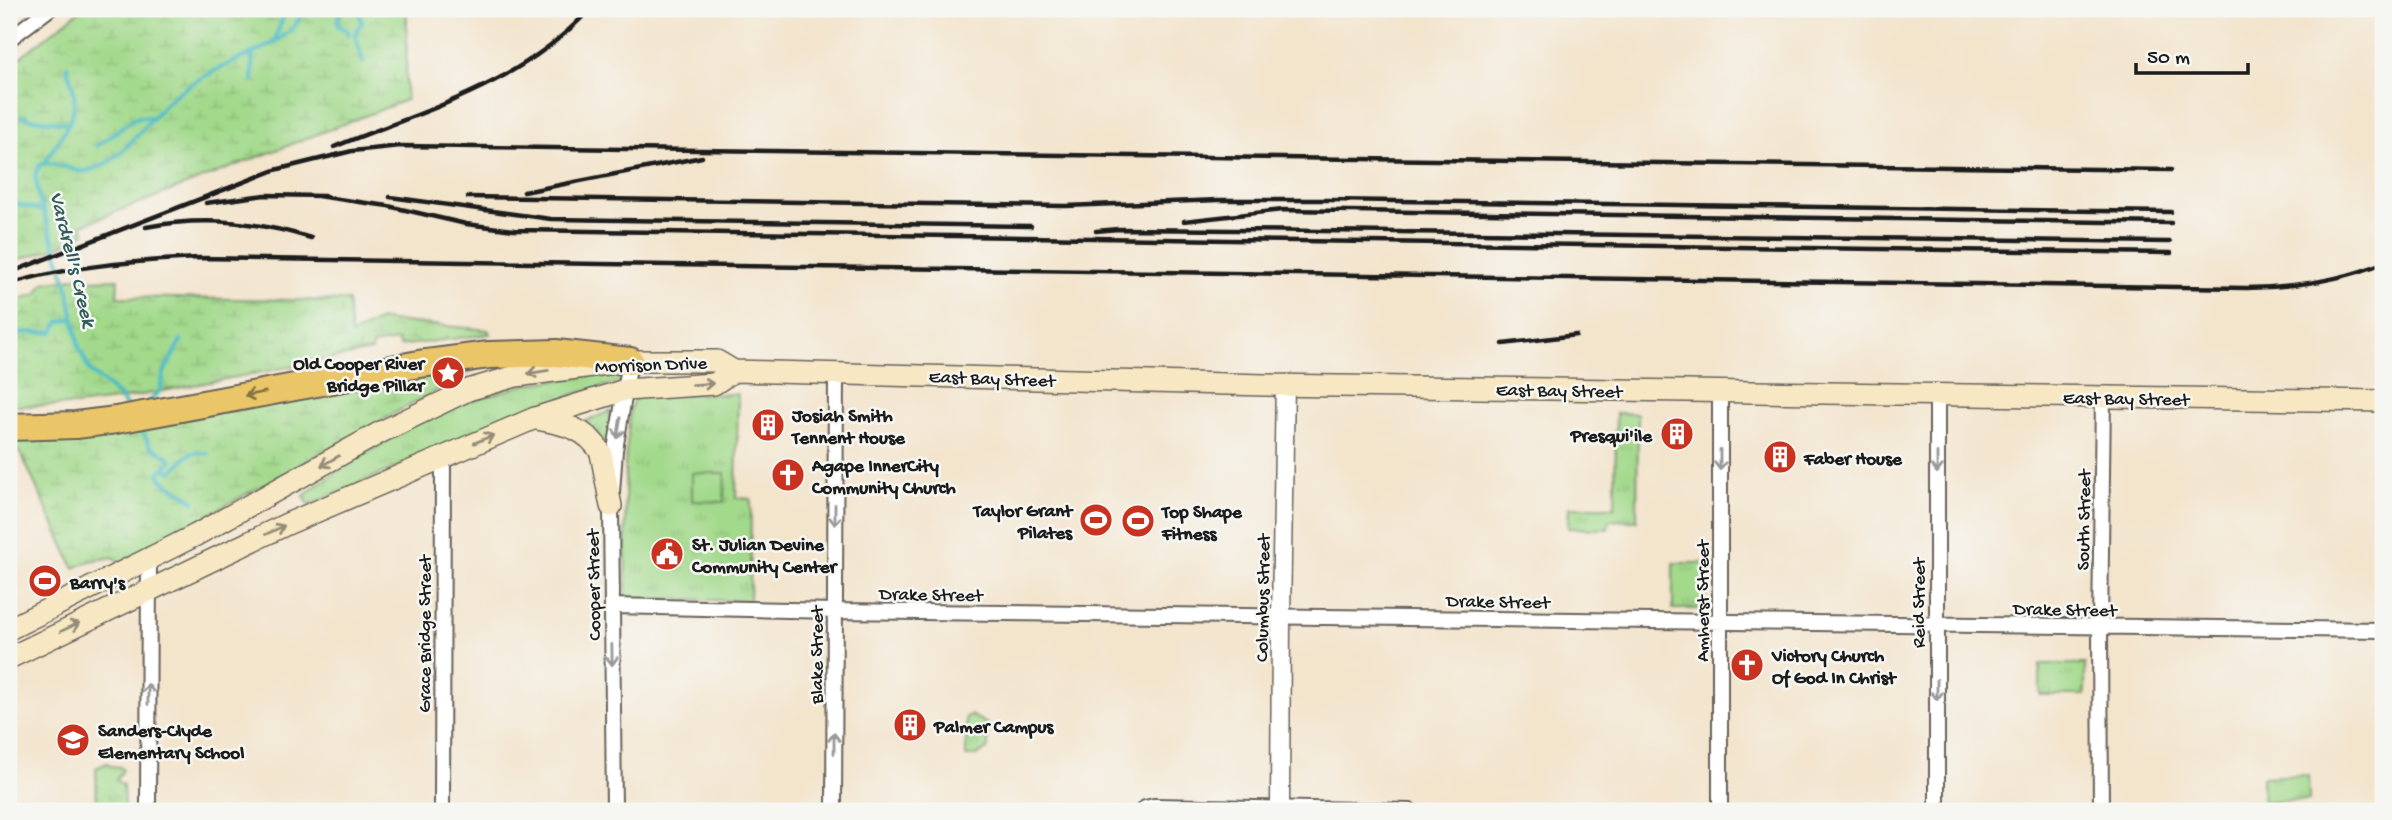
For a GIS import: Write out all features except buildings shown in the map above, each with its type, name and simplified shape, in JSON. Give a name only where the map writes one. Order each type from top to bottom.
[{"type":"highway","points":[[9,427],[76,425],[116,420],[419,364],[489,355],[556,353],[630,361]]},
{"type":"main road","name":"Morrison Drive","points":[[9,629],[149,559],[382,432],[468,390],[516,376],[630,361],[717,361],[734,372],[714,384],[625,390],[535,418],[287,524],[9,658]]},
{"type":"main road","name":"East Bay Street","points":[[734,372],[1286,385],[2383,401]]},
{"type":"main road","points":[[535,418],[579,429],[597,445],[601,453],[611,506]]},
{"type":"street","points":[[9,39],[49,9]]},
{"type":"street","name":"Cooper Street","points":[[614,811],[611,506],[615,450],[630,361]]},
{"type":"street","name":"Blake Street","points":[[834,811],[836,373]]},
{"type":"street","name":"Columbus Street","points":[[1280,810],[1286,385]]},
{"type":"street","name":"Amherst Street","points":[[1720,391],[1720,811]]},
{"type":"street","name":"Reid Street","points":[[1937,394],[1937,811]]},
{"type":"street","name":"South Street","points":[[2101,811],[2099,628],[2103,397]]},
{"type":"street","name":"Grace Bridge Street","points":[[442,811],[443,457]]},
{"type":"street","points":[[148,811],[149,559]]},
{"type":"street","name":"Drake Street","points":[[612,606],[2383,630]]},
{"type":"street","points":[[1142,811],[1154,806],[1411,811]]},
{"type":"green space","points":[[82,9],[407,9],[406,100],[82,225],[85,233],[67,243],[9,262],[9,66]]},
{"type":"green space","points":[[85,276],[86,280],[118,279],[117,297],[348,301],[351,335],[380,320],[488,330],[490,334],[399,346],[398,341],[372,345],[372,351],[116,400],[76,405],[9,406],[9,305],[37,294],[44,283]]},
{"type":"green space","points":[[476,369],[118,564],[114,557],[90,561],[74,568],[23,458],[9,439],[357,383]]},
{"type":"green space","points":[[620,371],[621,382],[534,408],[309,505],[304,496],[346,465],[438,411],[527,384]]},
{"type":"green space","points":[[649,394],[738,394],[736,498],[751,499],[750,601],[626,596],[625,466],[630,411],[637,397]]},
{"type":"green space","points":[[610,411],[610,455],[598,434],[584,422]]},
{"type":"green space","points":[[1616,413],[1638,414],[1637,521],[1609,520],[1608,529],[1568,528],[1569,507],[1615,507]]},
{"type":"green space","points":[[692,473],[725,473],[724,502],[692,501]]},
{"type":"green space","points":[[1673,563],[1706,563],[1705,609],[1673,609]]},
{"type":"green space","points":[[2040,664],[2085,664],[2085,695],[2040,695]]},
{"type":"green space","points":[[970,715],[988,724],[988,748],[977,756],[966,756],[966,717]]},
{"type":"green space","points":[[107,763],[123,770],[116,780],[123,785],[124,808],[97,808],[96,768]]},
{"type":"green space","points":[[2308,775],[2309,800],[2263,802],[2262,777]]},
{"type":"waterway","name":"Vardrell's Creek","points":[[274,42],[286,9]]},
{"type":"waterway","name":"Vardrell's Creek","points":[[127,408],[120,397],[90,371],[79,348],[68,288],[39,197],[35,175],[40,165],[47,163],[84,171],[115,158],[174,96],[208,75],[283,37],[294,27],[305,9]]},
{"type":"waterway","points":[[345,9],[338,16],[338,25],[348,31],[348,36]]},
{"type":"waterway","points":[[358,9],[362,23],[356,30],[356,39],[363,62]]},
{"type":"waterway","points":[[252,53],[253,80]]},
{"type":"waterway","points":[[45,163],[72,114],[74,93],[67,66]]},
{"type":"waterway","points":[[22,116],[69,123]]},
{"type":"waterway","points":[[97,146],[136,117],[150,117]]},
{"type":"waterway","points":[[9,202],[44,211]]},
{"type":"waterway","points":[[9,337],[26,332],[53,332],[59,322],[73,318]]},
{"type":"waterway","points":[[148,403],[160,391],[164,372],[181,340]]},
{"type":"waterway","name":"Vardrell's Creek","points":[[138,424],[151,447],[169,457],[171,461],[159,473],[162,480],[194,501]]},
{"type":"waterway","points":[[167,466],[167,470],[172,472],[191,454],[208,454]]},
{"type":"railway","points":[[334,147],[438,107],[503,76],[563,35],[590,9]]},
{"type":"railway","points":[[9,273],[275,170],[352,151],[400,146],[2171,170]]},
{"type":"railway","points":[[524,192],[702,157]]},
{"type":"railway","points":[[206,203],[265,195],[324,196]]},
{"type":"railway","points":[[317,196],[388,206],[466,224],[514,230],[2171,253]]},
{"type":"railway","points":[[390,197],[551,219],[1031,226]]},
{"type":"railway","points":[[468,197],[1066,206],[1219,200],[1328,200],[2171,212]]},
{"type":"railway","points":[[1184,221],[1283,210],[2171,223]]},
{"type":"railway","points":[[146,227],[188,222],[229,222],[311,238]]},
{"type":"railway","points":[[1096,231],[1234,230],[2170,242]]},
{"type":"railway","points":[[9,284],[78,269],[198,258],[2247,288],[2316,282],[2383,263]]},
{"type":"railway","points":[[1503,344],[1576,335]]},
{"type":"place","name":"Old Cooper River Bridge Pillar","points":[[448,373]]},
{"type":"place","name":"Josiah Smith Tennent House","points":[[768,425]]},
{"type":"place","name":"Presqui'ile","points":[[1677,434]]},
{"type":"place","name":"Faber House","points":[[1780,457]]},
{"type":"place","name":"Agape InnerCity Community Church","points":[[788,475]]},
{"type":"place","name":"Taylor Grant Pilates","points":[[1096,520]]},
{"type":"place","name":"Top Shape Fitness","points":[[1138,521]]},
{"type":"place","name":"St. Julian Devine Community Center","points":[[667,554]]},
{"type":"place","name":"Barry's","points":[[45,581]]},
{"type":"place","name":"Victory Church Of God In Christ","points":[[1747,665]]},
{"type":"place","name":"Palmer Campus","points":[[910,725]]},
{"type":"place","name":"Sanders-Clyde Elementary School","points":[[73,740]]}]
